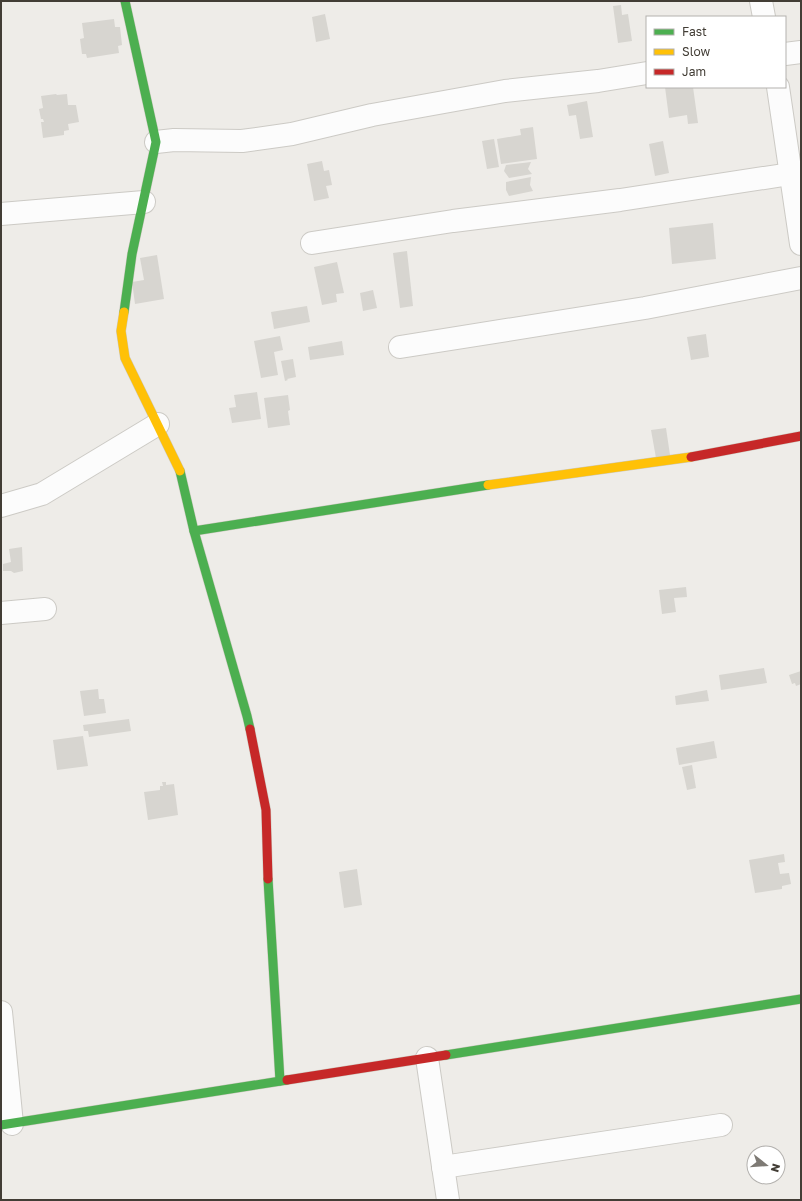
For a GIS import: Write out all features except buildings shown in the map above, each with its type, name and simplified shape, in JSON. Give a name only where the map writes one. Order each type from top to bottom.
[{"type":"street","points":[[125,1],[156,142],[132,254],[121,331],[125,358],[180,469],[194,531],[247,716],[266,810],[270,924],[280,1081]]},
{"type":"street","points":[[761,1],[764,16]]},
{"type":"street","points":[[786,54],[801,52]]},
{"type":"street","points":[[156,142],[174,140],[242,141],[292,134],[372,115],[505,91],[598,81],[646,73]]},
{"type":"street","points":[[778,88],[801,244]]},
{"type":"street","points":[[312,243],[453,221],[620,200],[790,174]]},
{"type":"street","points":[[1,214],[144,202]]},
{"type":"street","points":[[400,347],[645,308],[801,278]]},
{"type":"street","points":[[1,506],[42,494],[158,424]]},
{"type":"street","points":[[194,531],[520,480],[696,456],[801,436]]},
{"type":"street","points":[[1,613],[45,609]]},
{"type":"street","points":[[1,1012],[6,1124],[801,999]]},
{"type":"street","points":[[427,1058],[448,1200]]},
{"type":"street","points":[[443,1167],[721,1125]]},
{"type":"traffic: fast","points":[[124,312],[132,254],[156,142],[125,1]]},
{"type":"traffic: fast","points":[[180,471],[194,531],[250,729]]},
{"type":"traffic: fast","points":[[194,531],[488,485]]},
{"type":"traffic: fast","points":[[268,879],[280,1081]]},
{"type":"traffic: fast","points":[[446,1055],[801,999]]},
{"type":"traffic: fast","points":[[1,1125],[287,1080]]},
{"type":"traffic: slow","points":[[124,312],[121,331],[125,358],[180,471]]},
{"type":"traffic: slow","points":[[488,485],[691,457]]},
{"type":"traffic: jam","points":[[691,457],[801,436]]},
{"type":"traffic: jam","points":[[250,729],[266,810],[268,879]]},
{"type":"traffic: jam","points":[[287,1080],[446,1055]]}]
